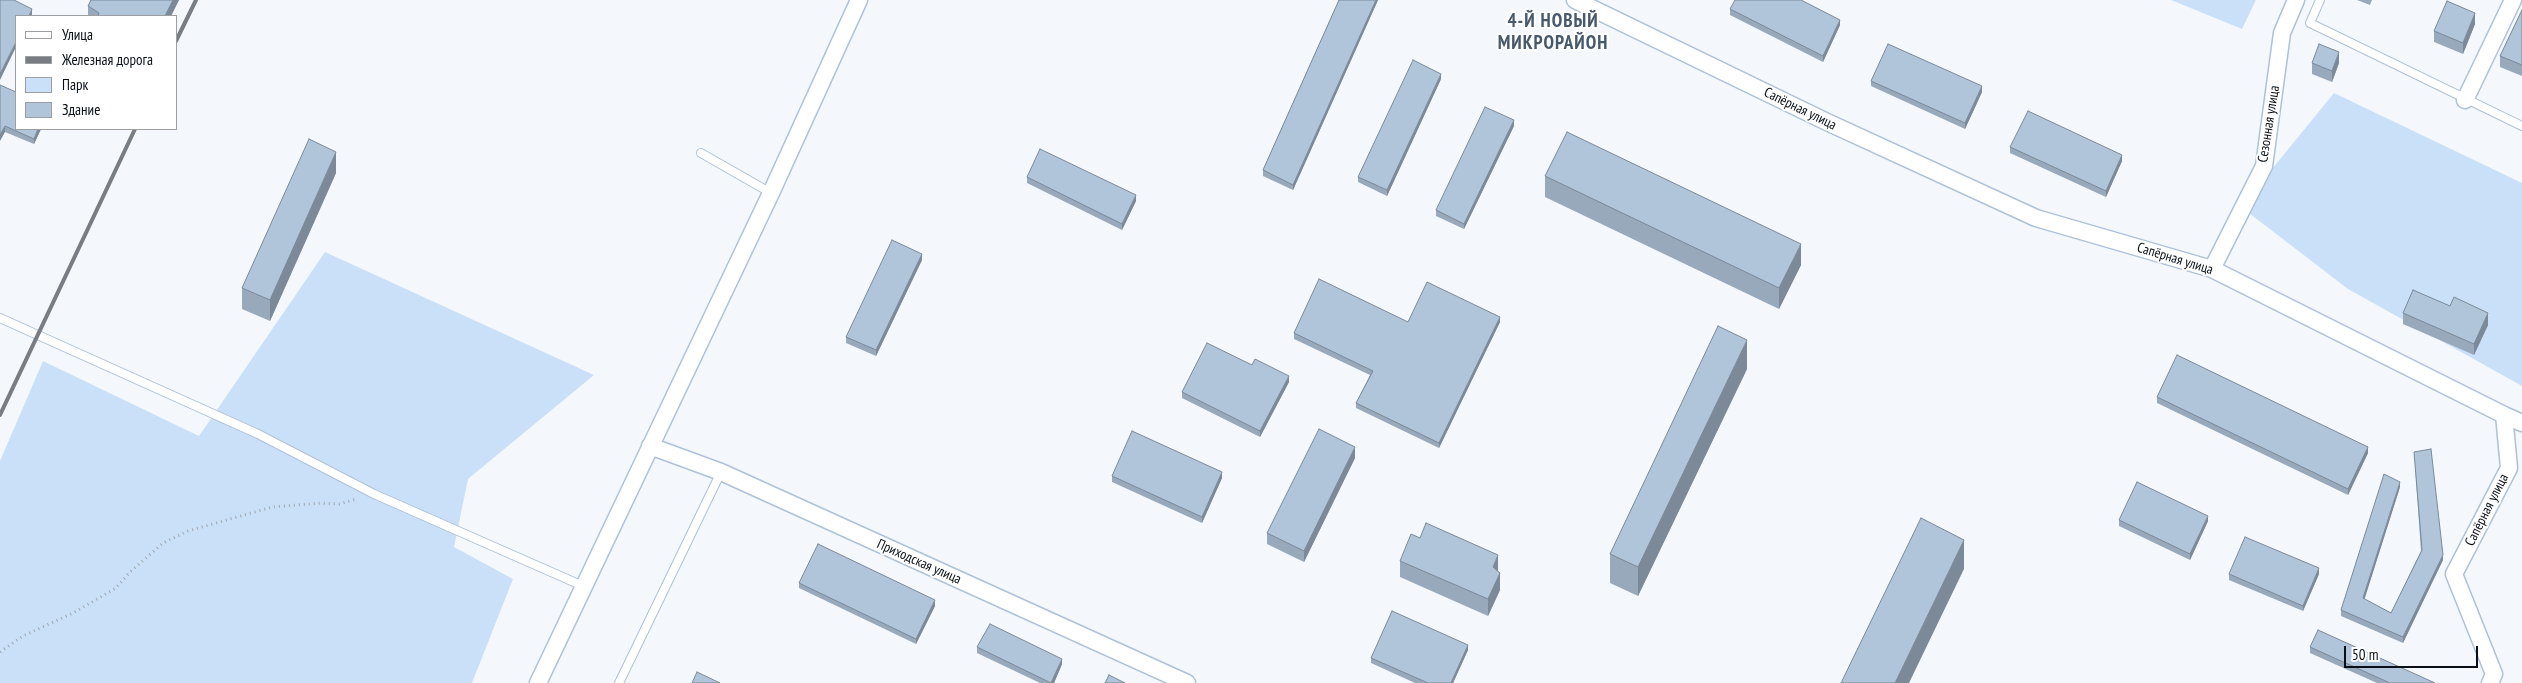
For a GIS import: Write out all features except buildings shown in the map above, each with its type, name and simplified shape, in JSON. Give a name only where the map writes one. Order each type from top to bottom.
[{"type":"street","points":[[538,683],[772,193],[859,0]]},
{"type":"street","name":"Сапёрная улица","points":[[1575,0],[1818,118],[2036,218],[2212,270],[2504,415],[2509,468],[2454,574],[2494,674],[2490,683]]},
{"type":"street","name":"Сезонная улица","points":[[2212,270],[2264,166],[2282,33],[2296,0]]},
{"type":"street","points":[[2465,100],[2513,0]]},
{"type":"street","points":[[2504,415],[2522,423]]},
{"type":"street","name":"Приходская улица","points":[[650,446],[721,472],[1187,683]]},
{"type":"lane","points":[[2320,0],[2310,23],[2465,100],[2522,126]]},
{"type":"lane","points":[[701,153],[772,193]]},
{"type":"lane","points":[[0,318],[258,434],[374,494],[583,586]]},
{"type":"lane","points":[[619,683],[721,472]]},
{"type":"path","points":[[0,652],[23,636],[73,613],[116,588],[130,572],[163,543],[188,531],[272,507],[321,503],[338,504],[374,494]]},
{"type":"green space","points":[[2171,0],[2256,0],[2242,29]]},
{"type":"green space","points":[[2334,93],[2522,183],[2522,386],[2348,289],[2241,207]]},
{"type":"green space","points":[[325,252],[594,375],[468,479],[454,547],[513,579],[472,683],[0,683],[0,461],[43,361],[199,436]]},
{"type":"railway","points":[[178,37],[196,0]]},
{"type":"railway","points":[[0,415],[135,130]]},
{"type":"district","name":"4-Й НОВЫЙ МИКРОРАЙОН","points":[[1553,33]]}]
